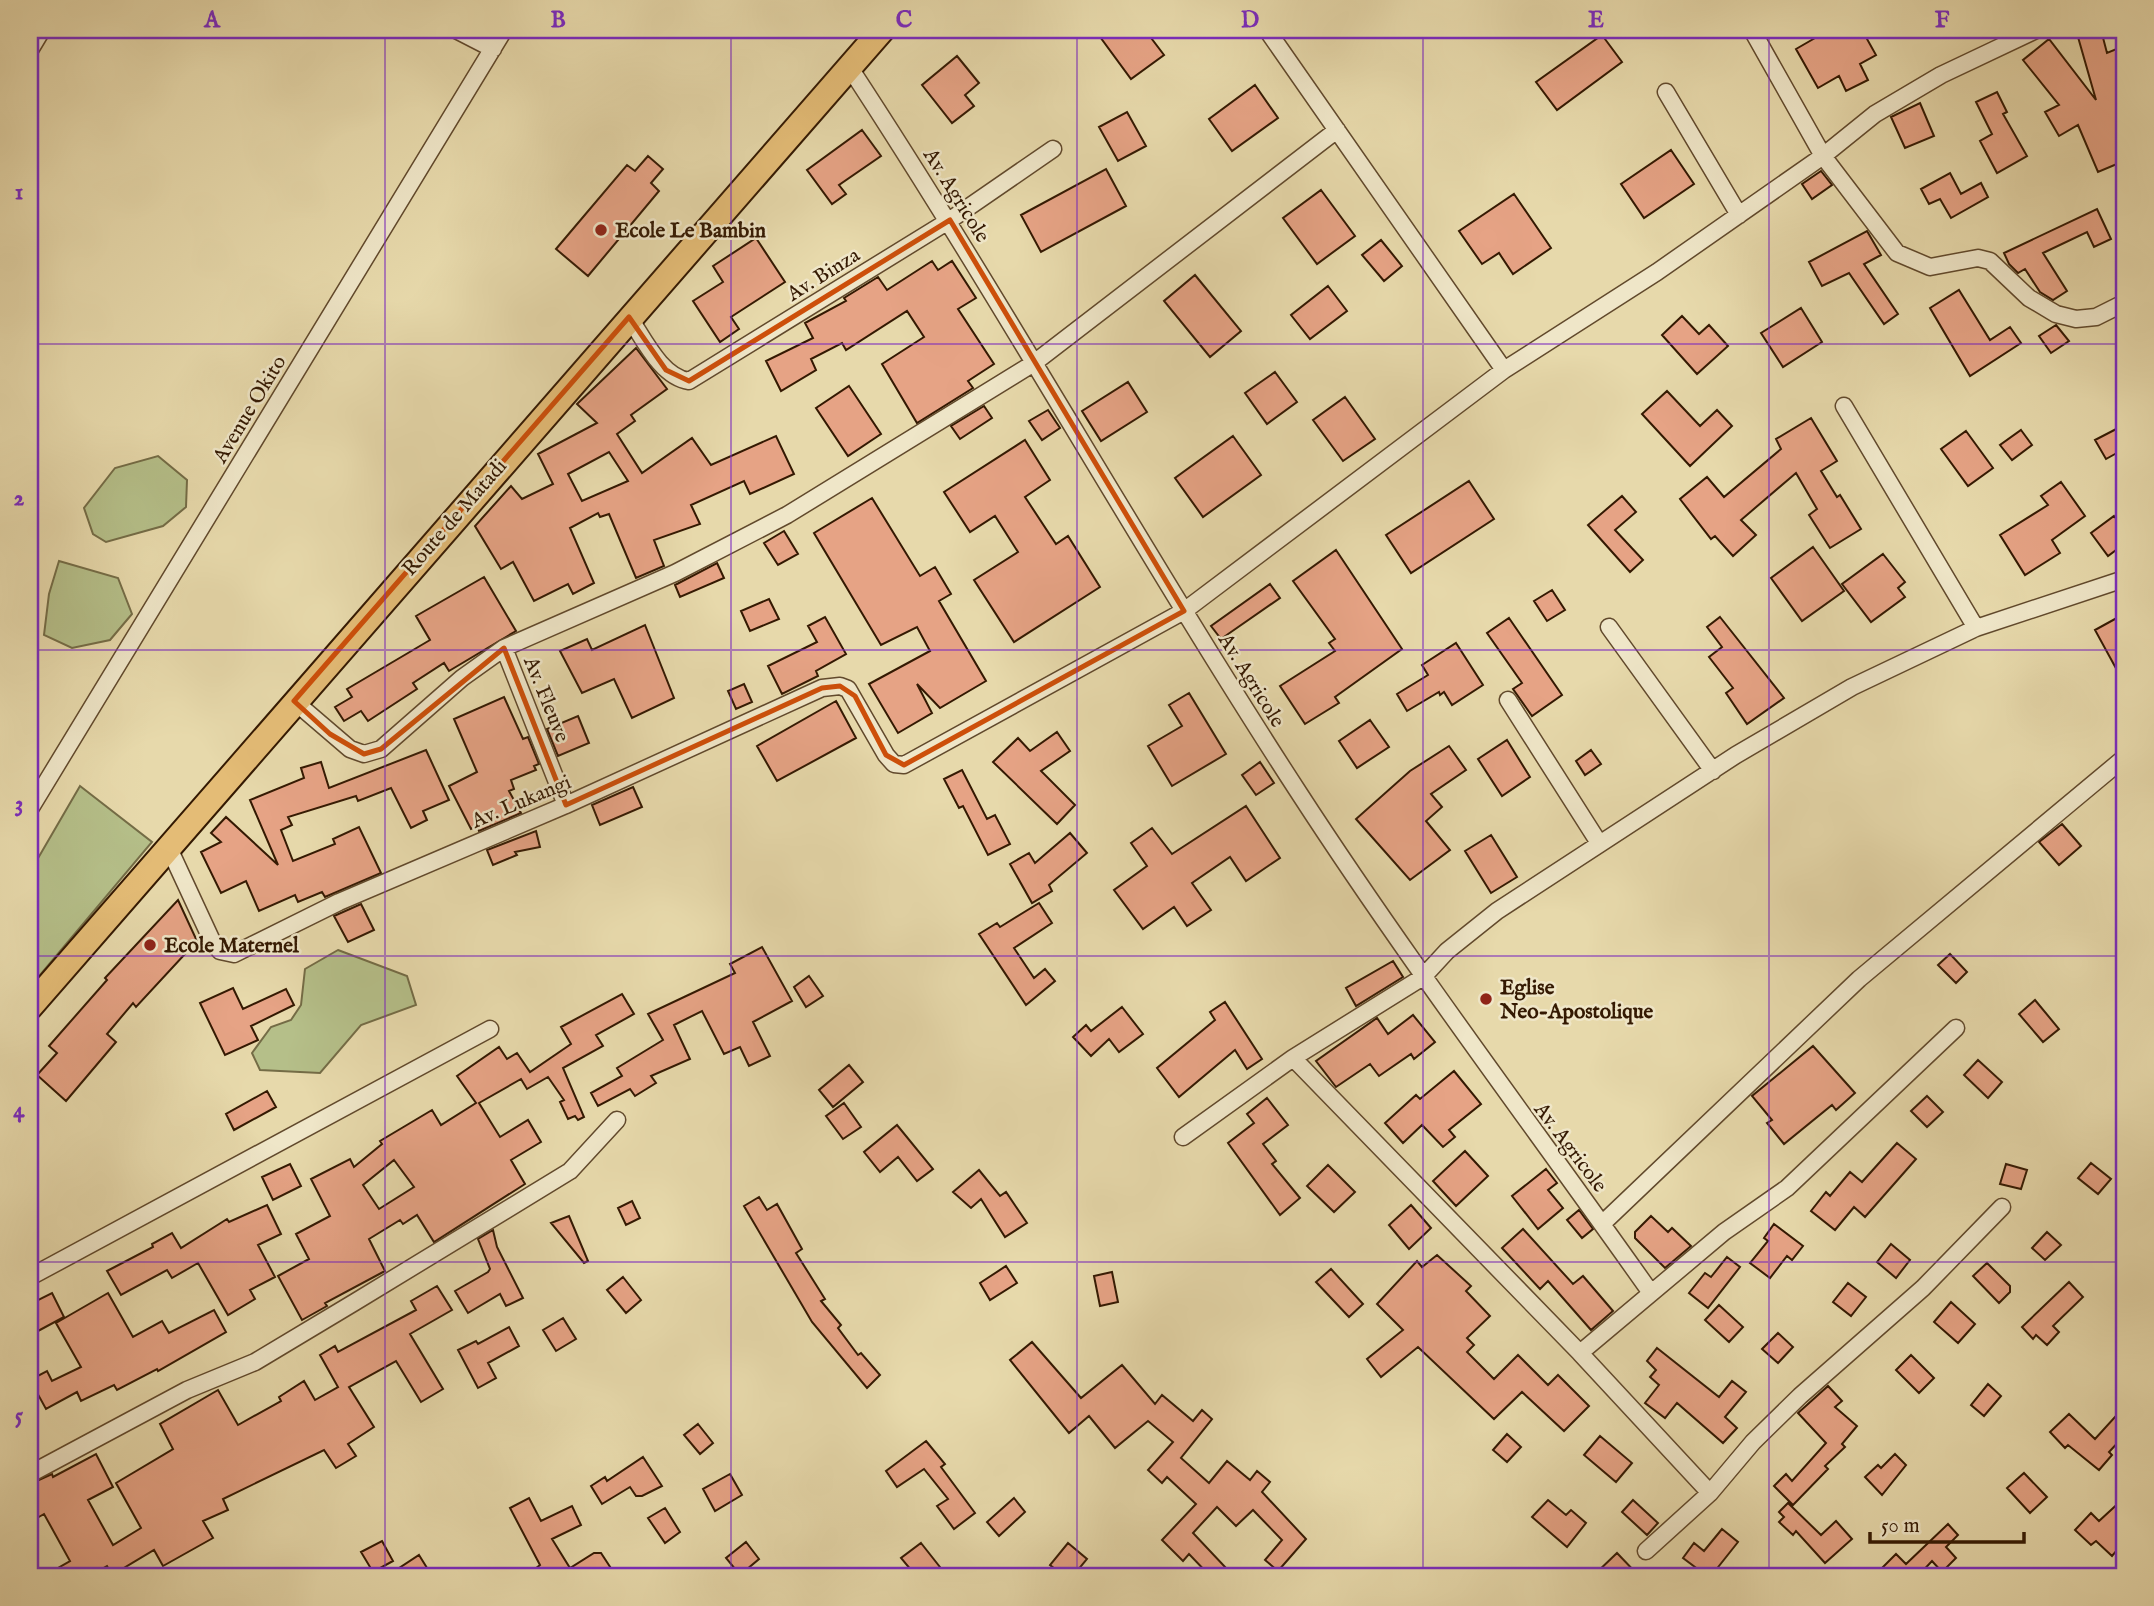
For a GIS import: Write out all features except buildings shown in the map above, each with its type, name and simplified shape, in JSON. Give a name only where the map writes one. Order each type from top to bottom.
[{"type":"main road","name":"Route de Matadi","points":[[30,1007],[167,846],[882,30]]},
{"type":"street","points":[[30,50],[42,30]]},
{"type":"street","points":[[456,30],[493,48]]},
{"type":"street","name":"Avenue Okito","points":[[30,809],[504,30]]},
{"type":"street","points":[[1267,30],[1504,370]]},
{"type":"street","points":[[1752,30],[1823,156],[1897,253],[1916,264],[1930,267],[1978,258],[1990,261],[2029,298],[2056,314],[2076,319],[2096,317],[2124,303]]},
{"type":"street","points":[[1184,611],[1504,370],[1657,272],[1823,156],[1875,114],[1941,75],[2036,30]]},
{"type":"street","name":"Av. Agricole","points":[[850,68],[950,220],[1184,611],[1300,794],[1508,1098],[1651,1293]]},
{"type":"street","points":[[1666,92],[1739,215]]},
{"type":"street","points":[[294,701],[350,749],[364,754],[380,749],[462,678],[503,648],[675,573],[787,515],[1034,363],[1336,130]]},
{"type":"street","name":"Av. Binza","points":[[629,317],[666,370],[676,379],[689,381],[950,220],[1053,149]]},
{"type":"street","points":[[1844,406],[1976,628]]},
{"type":"street","points":[[1183,1137],[1293,1058],[1423,977],[1447,951],[1497,911],[1713,771],[1852,687],[1976,628],[2124,579]]},
{"type":"street","name":"Av. Lukangi","points":[[167,846],[213,943],[220,951],[234,954],[339,902],[566,805],[822,688],[840,686],[855,696],[894,764],[904,765],[1184,611]]},
{"type":"street","points":[[1609,627],[1713,771]]},
{"type":"street","name":"Av. Fleuve","points":[[503,648],[566,805]]},
{"type":"street","points":[[1508,700],[1599,843]]},
{"type":"street","points":[[1602,1224],[1859,979],[2124,758]]},
{"type":"street","points":[[1580,1353],[1724,1232],[1787,1188],[1956,1028]]},
{"type":"street","points":[[30,1277],[490,1029]]},
{"type":"street","points":[[1293,1058],[1580,1353],[1710,1493]]},
{"type":"street","points":[[30,1474],[187,1390],[255,1362],[355,1302],[570,1171],[617,1120]]},
{"type":"street","points":[[1646,1551],[1710,1493],[1782,1414],[1923,1287],[2002,1208]]},
{"type":"highlighted area","points":[[950,220],[1184,611],[904,765],[886,755],[855,696],[840,686],[822,688],[566,805],[504,648],[381,749],[364,754],[330,734],[294,701],[629,317],[666,370],[689,381]]},
{"type":"green space","points":[[158,456],[187,480],[186,507],[163,526],[106,542],[93,534],[84,508],[115,468]]},
{"type":"green space","points":[[59,561],[118,578],[132,614],[110,640],[72,648],[44,635],[49,594]]},
{"type":"green space","points":[[80,786],[152,842],[30,987],[30,872]]},
{"type":"green space","points":[[338,950],[407,976],[416,1005],[361,1025],[320,1073],[260,1070],[252,1053],[271,1027],[291,1020],[301,1005],[305,969]]},
{"type":"place","name":"Ecole Le Bambin","points":[[601,230]]},
{"type":"place","name":"Ecole Maternel","points":[[150,945]]},
{"type":"place","name":"Eglise Neo-Apostolique","points":[[1486,999]]}]
